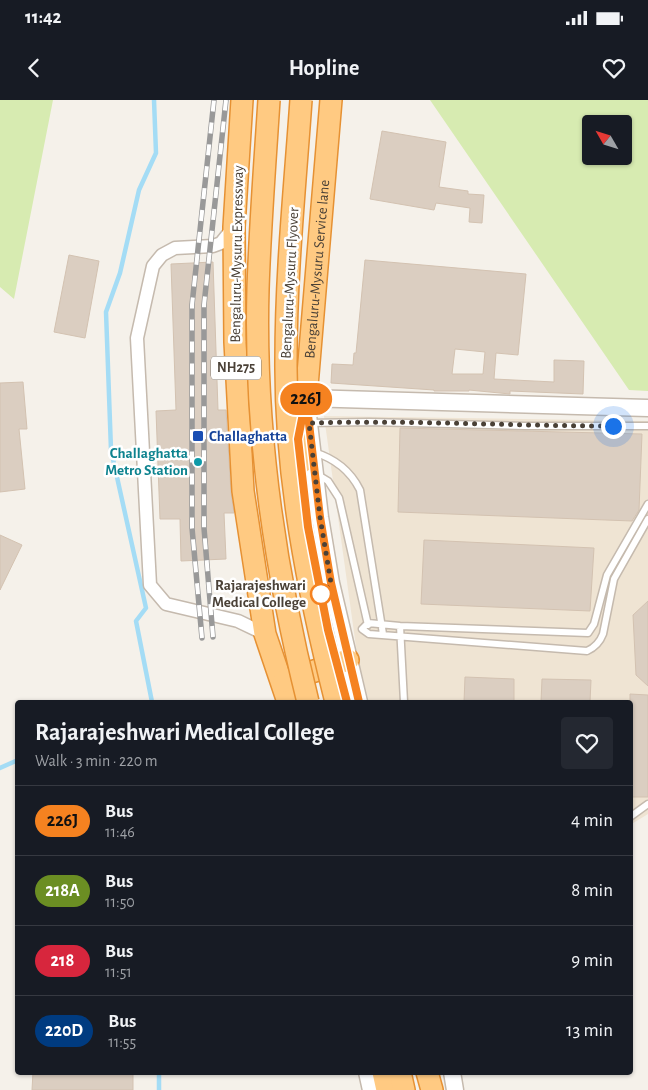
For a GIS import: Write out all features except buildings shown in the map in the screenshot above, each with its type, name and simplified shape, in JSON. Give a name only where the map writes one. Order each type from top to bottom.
[{"type":"highway","name":"Bengaluru-Mysuru Expressway","points":[[242,100],[234,226],[235,342],[243,491],[265,634],[287,700]]},
{"type":"highway","name":"Bengaluru-Mysuru Expressway","points":[[269,100],[258,290],[264,466],[278,569],[308,700]]},
{"type":"highway","name":"Bengaluru-Mysuru Flyover","points":[[301,100],[288,286],[286,361],[288,412],[292,463],[305,564],[314,613],[336,700]]},
{"type":"highway","name":"Bengaluru-Mysuru Service lane","points":[[306,398],[332,100]]},
{"type":"highway","points":[[306,398],[298,439],[308,527],[328,630],[343,662],[347,700]]},
{"type":"highway","points":[[281,682],[343,662]]},
{"type":"highway","points":[[384,1075],[387,1090]]},
{"type":"highway","points":[[401,1075],[404,1090]]},
{"type":"highway","points":[[429,1075],[432,1090]]},
{"type":"highway","points":[[439,1075],[443,1090]]},
{"type":"street","points":[[234,226],[221,243],[213,246],[175,248],[162,255],[153,266],[137,338],[150,585],[166,604],[238,621],[265,634]]},
{"type":"street","points":[[306,398],[648,408]]},
{"type":"street","name":"Bengaluru-Mysuru Service lane","points":[[306,398],[314,472],[343,662],[358,700]]},
{"type":"street","points":[[367,1075],[371,1090]]},
{"type":"street","points":[[453,1075],[456,1090]]},
{"type":"lane","points":[[309,423],[369,422],[525,426],[648,426]]},
{"type":"lane","points":[[312,452],[325,455],[336,462],[350,475],[360,490],[383,634]]},
{"type":"lane","points":[[314,472],[328,481],[339,498],[368,623]]},
{"type":"lane","points":[[648,504],[607,575],[594,624],[588,634],[368,623],[362,629],[369,634],[587,650],[597,645],[604,634],[614,579],[648,519]]},
{"type":"lane","points":[[607,575],[614,579]]},
{"type":"lane","points":[[400,626],[404,700]]},
{"type":"lane","points":[[633,815],[648,804]]},
{"type":"shaded area","points":[[324,416],[648,421],[648,814],[633,823],[633,700],[368,700],[357,654]]},
{"type":"green space","points":[[0,100],[53,100],[14,299],[0,287]]},
{"type":"green space","points":[[430,100],[648,100],[648,391],[629,390]]},
{"type":"waterway","points":[[152,700],[136,621],[146,608],[111,450],[106,312],[120,273],[139,190],[156,153],[154,100]]},
{"type":"waterway","points":[[0,768],[15,761]]},
{"type":"waterway","points":[[159,1075],[159,1090]]},
{"type":"railway","points":[[202,638],[192,528],[192,305],[214,100]]},
{"type":"railway","points":[[213,637],[204,528],[204,305],[226,100]]},
{"type":"bus line","name":"226J","points":[[346,700],[328,630],[308,527],[298,439],[306,398],[320,517],[331,583],[359,700]]},
{"type":"place","name":"Challaghatta","points":[[198,436]]},
{"type":"place","name":"Challaghatta Metro Station","points":[[198,462]]},
{"type":"place","name":"Rajarajeshwari Medical College","points":[[321,594]]},
{"type":"route","points":[[321,594],[331,583],[320,517],[309,423],[369,422],[613,426]]}]
